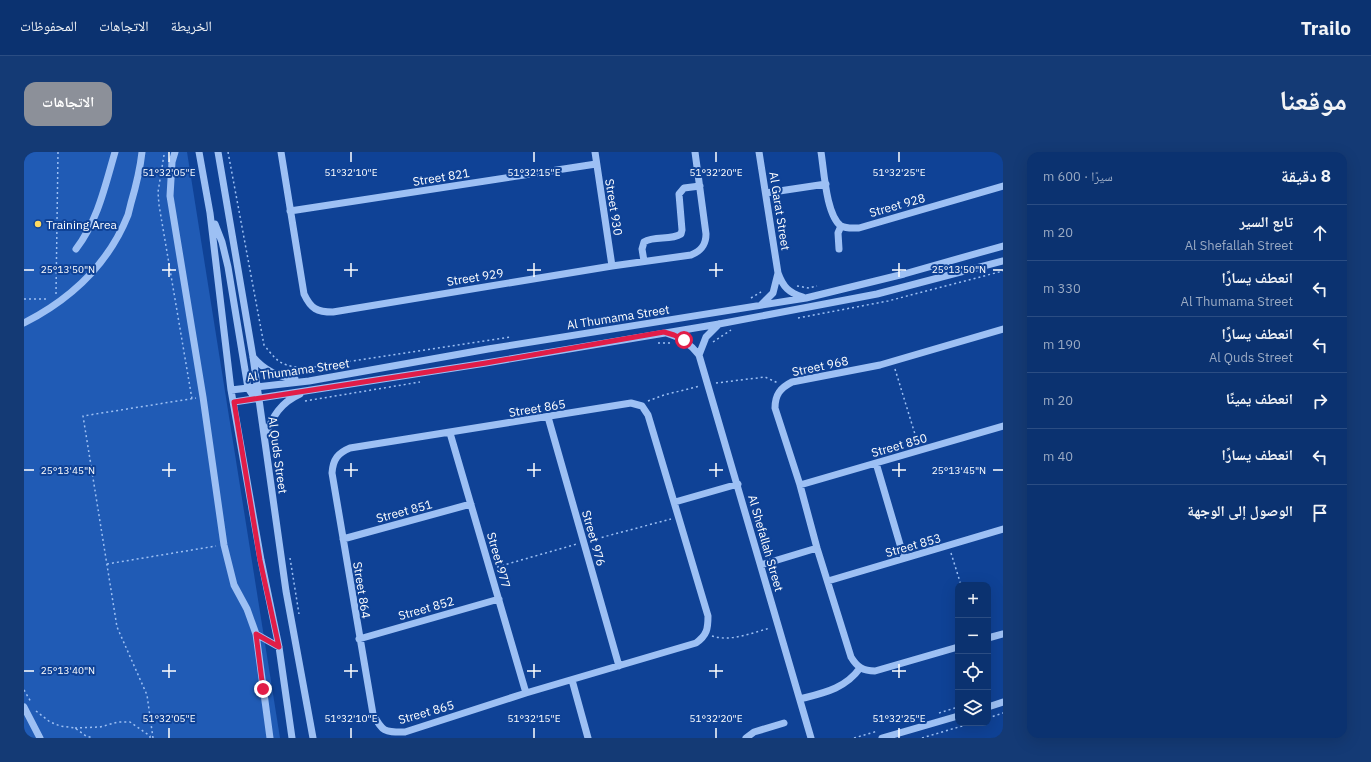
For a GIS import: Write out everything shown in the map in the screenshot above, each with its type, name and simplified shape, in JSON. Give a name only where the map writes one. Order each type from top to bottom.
[{"type":"street","points":[[76,249],[83,239],[101,203],[115,152]]},
{"type":"street","points":[[24,323],[53,307],[70,294],[88,278],[109,251],[128,214],[139,172],[142,152]]},
{"type":"street","points":[[175,152],[172,162],[170,196],[203,397],[224,545],[234,585],[247,609],[256,634],[270,738]]},
{"type":"street","points":[[199,152],[210,213],[231,390],[260,560],[279,647],[292,738]]},
{"type":"street","name":"Al Quds Street","points":[[218,152],[253,357],[286,591],[312,738]]},
{"type":"street","name":"Street 929","points":[[280,152],[304,294],[309,304],[315,309],[324,312],[333,312],[612,266],[691,255],[698,252],[704,247],[706,234],[695,152]]},
{"type":"street","name":"Street 930","points":[[595,152],[612,266]]},
{"type":"street","name":"Al Garat Street","points":[[759,152],[778,273],[786,290]]},
{"type":"street","points":[[821,152],[830,208],[835,219],[842,226],[838,233],[840,249]]},
{"type":"street","name":"Street 821","points":[[290,211],[596,164]]},
{"type":"street","points":[[766,192],[826,184]]},
{"type":"street","points":[[644,261],[642,249],[644,242],[652,239],[675,237],[681,234],[679,194],[684,188],[700,186]]},
{"type":"street","name":"Street 928","points":[[842,226],[859,228],[1003,186]]},
{"type":"street","points":[[210,213],[222,242],[228,267],[248,388],[252,394],[258,398]]},
{"type":"street","name":"Al Thumama Street","points":[[231,390],[309,381],[488,349],[806,298],[904,274],[1003,246]]},
{"type":"street","name":"Al Thumama Street","points":[[234,402],[486,363],[719,324],[877,294],[1002,261]]},
{"type":"street","name":"Al Garat Street","points":[[775,289],[778,273]]},
{"type":"street","points":[[761,305],[770,297],[775,289]]},
{"type":"street","points":[[786,290],[794,295],[806,298]]},
{"type":"street","points":[[699,355],[706,337],[719,324]]},
{"type":"street","name":"Street 968","points":[[860,668],[850,657],[817,548],[800,485],[775,408],[775,399],[778,392],[784,386],[792,382],[893,362],[1003,329]]},
{"type":"street","name":"Al Shefallah Street","points":[[664,332],[684,340],[692,346],[699,355],[738,484],[811,738]]},
{"type":"street","points":[[253,357],[264,369],[271,373],[286,378],[309,381]]},
{"type":"street","points":[[265,436],[277,411],[290,400],[306,391]]},
{"type":"street","name":"Street 865","points":[[336,456],[342,451],[350,448],[631,403],[642,406],[648,415],[708,616],[707,632],[696,642],[526,693],[405,732],[389,732],[379,726]]},
{"type":"street","name":"Street 976","points":[[548,417],[619,666]]},
{"type":"street","name":"Street 850","points":[[800,485],[1003,426]]},
{"type":"street","name":"Street 977","points":[[450,433],[526,693]]},
{"type":"street","name":"Street 864","points":[[336,456],[332,464],[332,472],[373,714],[379,726]]},
{"type":"street","points":[[876,463],[904,558]]},
{"type":"street","points":[[675,502],[738,484]]},
{"type":"street","name":"Street 851","points":[[343,539],[471,504]]},
{"type":"street","name":"Street 853","points":[[828,581],[1003,529]]},
{"type":"street","points":[[761,565],[817,548]]},
{"type":"street","name":"Street 852","points":[[360,639],[499,599]]},
{"type":"street","points":[[256,634],[279,647]]},
{"type":"street","points":[[991,637],[1003,634]]},
{"type":"street","points":[[800,699],[838,687],[849,681],[860,668],[867,671],[876,671],[955,648]]},
{"type":"street","points":[[572,680],[588,738]]},
{"type":"street","points":[[991,706],[1003,702]]},
{"type":"street","points":[[24,707],[40,738]]},
{"type":"street","points":[[882,738],[955,717]]},
{"type":"street","points":[[746,738],[754,732],[784,723]]},
{"type":"path","points":[[58,152],[56,298],[61,293]]},
{"type":"path","points":[[228,152],[264,345],[279,362],[295,367],[307,368],[510,337]]},
{"type":"path","points":[[164,155],[158,192],[159,205],[192,399]]},
{"type":"path","points":[[786,290],[798,285],[809,288],[822,286]]},
{"type":"path","points":[[750,299],[766,289],[775,289]]},
{"type":"path","points":[[24,299],[52,299]]},
{"type":"path","points":[[893,362],[920,450]]},
{"type":"path","points":[[151,738],[147,694],[117,627],[82,416],[203,397]]},
{"type":"path","points":[[490,569],[679,517]]},
{"type":"path","points":[[107,564],[224,545]]},
{"type":"path","points":[[949,545],[960,582]]},
{"type":"path","points":[[289,551],[299,614]]},
{"type":"path","points":[[707,632],[720,639],[730,638],[778,625]]},
{"type":"path","points":[[24,690],[36,712],[43,718],[60,726],[75,728],[100,727],[118,722],[130,722],[151,738]]},
{"type":"path","points":[[991,717],[1003,713]]},
{"type":"path","points":[[922,738],[962,726]]},
{"type":"path","points":[[75,728],[86,736],[93,738]]},
{"type":"shaded area","points":[[24,152],[187,152],[280,738],[27,738],[24,732]]},
{"type":"place","name":"Training Area","points":[[38,224]]},
{"type":"route","points":[[263,689],[256,634],[279,647],[260,560],[234,402],[486,363],[664,332],[684,340]]}]
